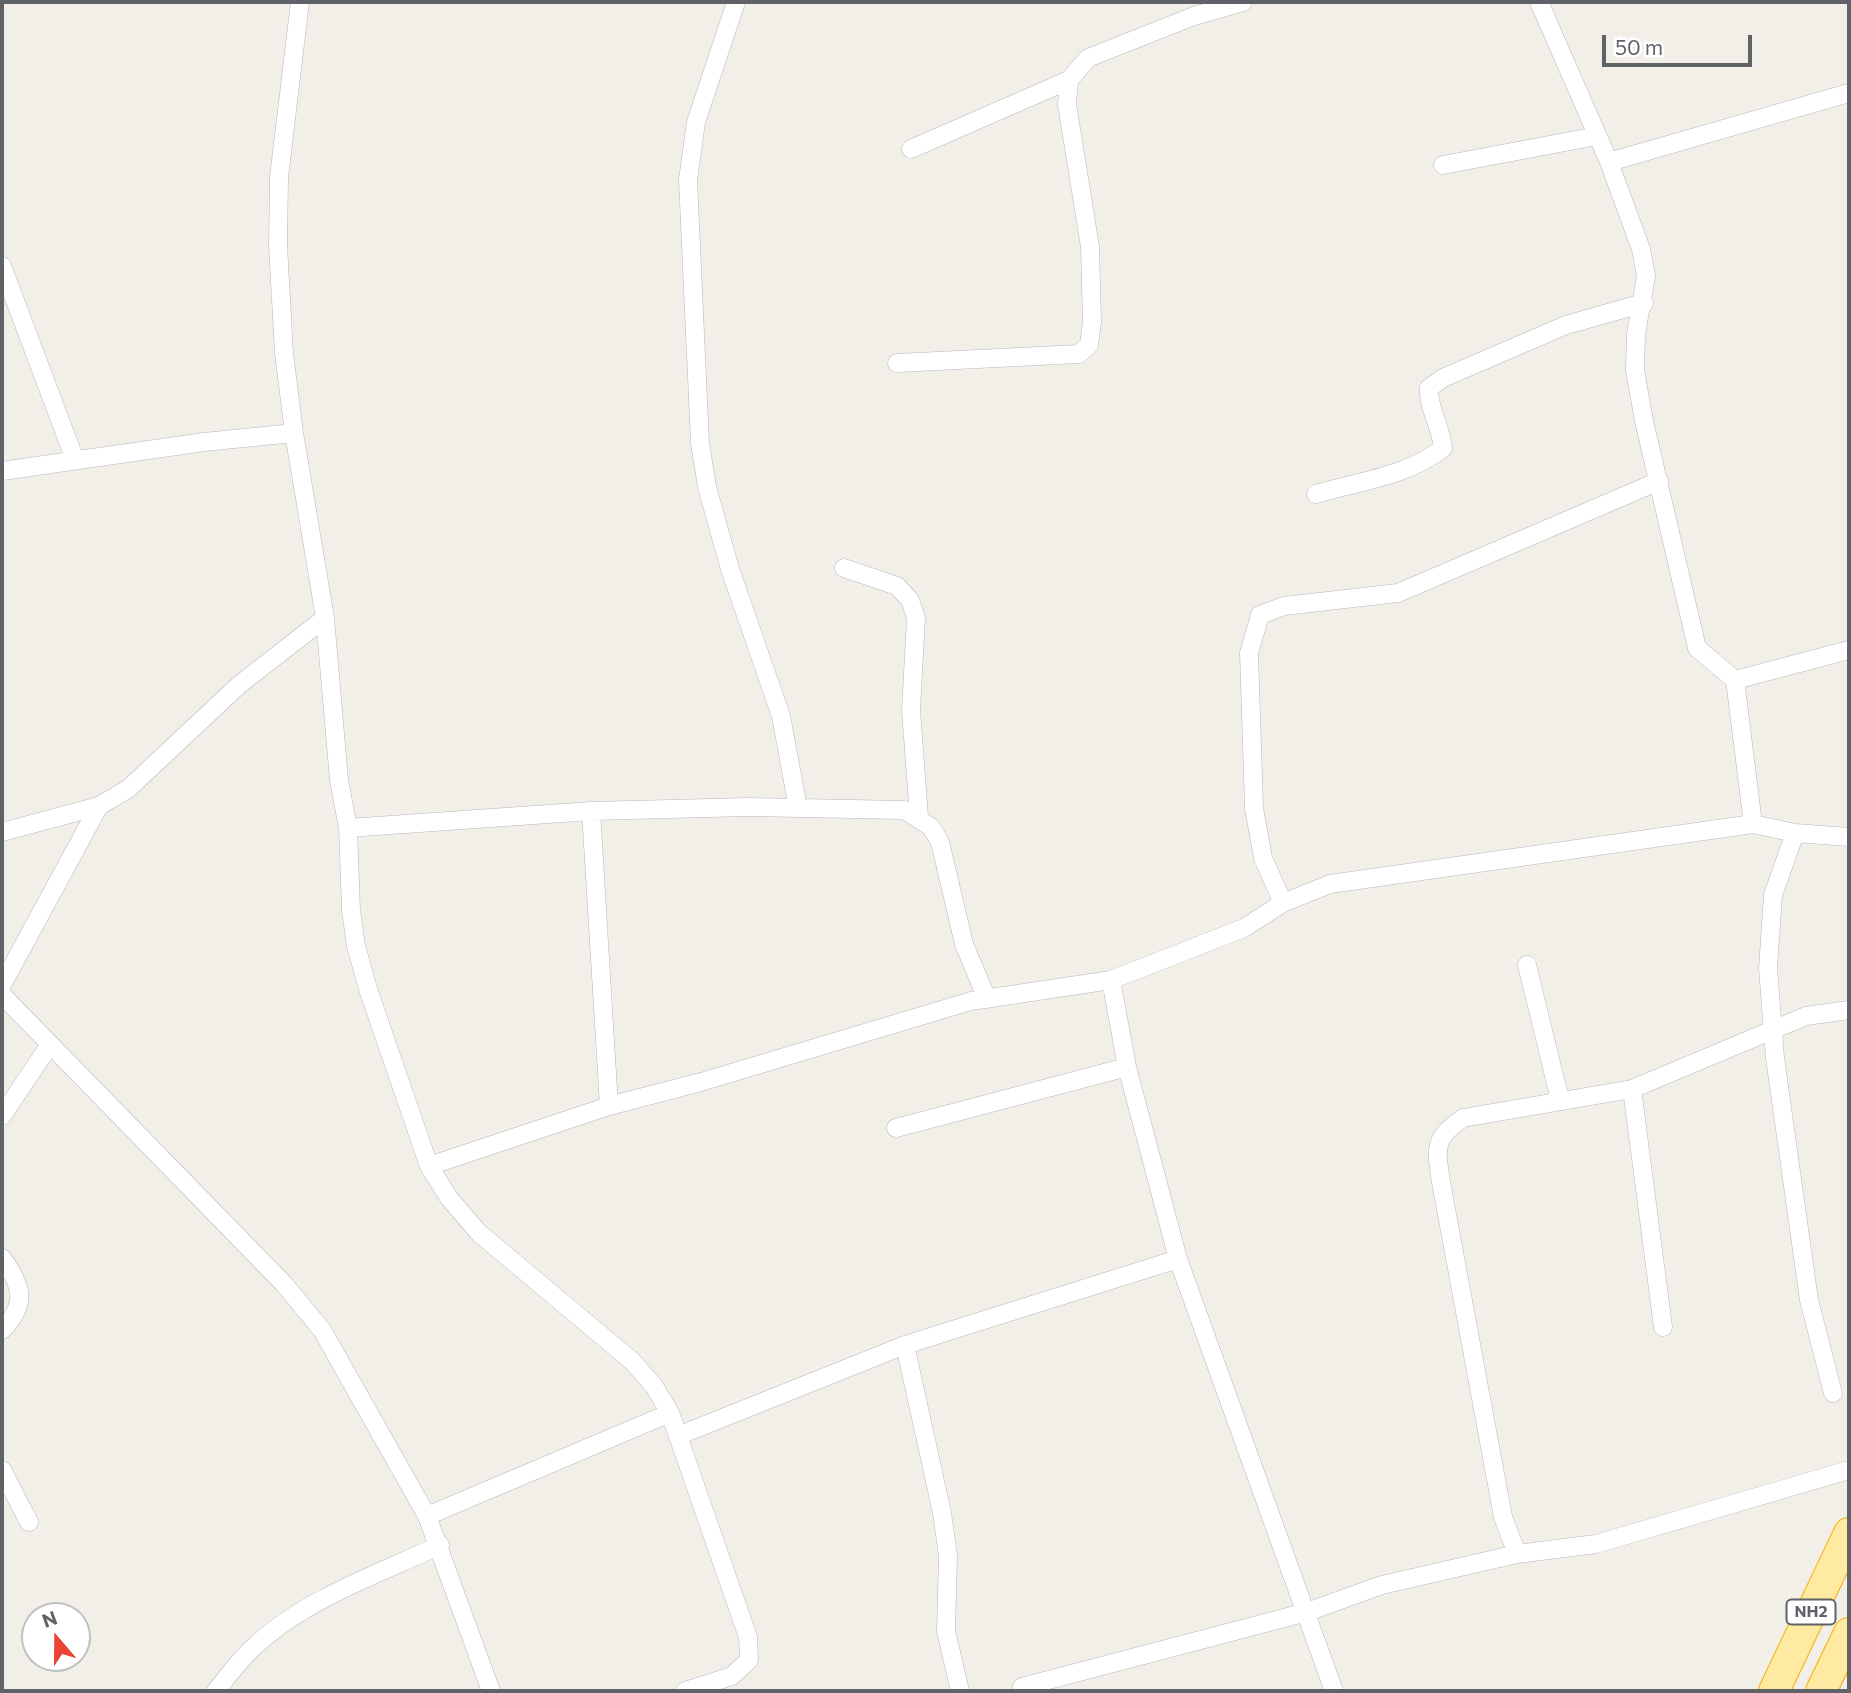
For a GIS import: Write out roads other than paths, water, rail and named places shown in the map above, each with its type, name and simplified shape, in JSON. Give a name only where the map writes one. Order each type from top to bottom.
[{"type":"highway","name":"NH2","points":[[1774,1691],[1849,1533]]},
{"type":"highway","name":"NH2","points":[[1821,1691],[1849,1633]]},
{"type":"street","points":[[300,2],[279,177],[278,245],[284,353],[294,433],[325,618],[338,770],[348,828],[351,910],[356,946],[369,992],[429,1166],[449,1198],[479,1233],[632,1361],[654,1386],[680,1435],[748,1637],[749,1660],[732,1676],[685,1691]]},
{"type":"street","points":[[736,2],[696,122],[690,149],[688,180],[700,443],[718,533],[781,716],[798,808]]},
{"type":"street","points":[[911,149],[1069,80],[1088,58],[1191,9],[1243,2]]},
{"type":"street","points":[[1539,2],[1609,162],[1642,249],[1646,276],[1644,303],[1636,334],[1635,370],[1697,648],[1735,680],[1753,824]]},
{"type":"street","points":[[897,363],[1079,354],[1089,345],[1092,322],[1090,247],[1067,104],[1069,80]]},
{"type":"street","points":[[1609,162],[1849,93]]},
{"type":"street","points":[[1443,166],[1597,136]]},
{"type":"street","points":[[2,266],[75,460]]},
{"type":"street","points":[[1316,494],[1403,469],[1431,458],[1443,448],[1442,430],[1428,400],[1429,388],[1443,378],[1566,325],[1644,303]]},
{"type":"street","points":[[2,471],[204,442],[294,433]]},
{"type":"street","points":[[1283,903],[1263,858],[1254,808],[1249,653],[1260,615],[1284,606],[1398,593],[1658,481]]},
{"type":"street","points":[[844,568],[897,586],[910,600],[916,618],[911,710],[919,817]]},
{"type":"street","points":[[2,832],[99,806],[128,789],[239,685],[325,618]]},
{"type":"street","points":[[1735,680],[1849,650]]},
{"type":"street","points":[[2,985],[99,806]]},
{"type":"street","points":[[348,828],[591,811],[891,808],[919,817],[931,827],[940,842],[964,944],[987,999]]},
{"type":"street","points":[[591,811],[609,1106]]},
{"type":"street","points":[[429,1166],[609,1106],[987,999],[1111,980],[1244,928],[1283,903],[1330,884],[1753,824],[1795,833],[1849,837]]},
{"type":"street","points":[[1795,833],[1773,895],[1768,968],[1773,1030],[1809,1300],[1833,1393]]},
{"type":"street","points":[[1527,965],[1560,1100]]},
{"type":"street","points":[[1111,980],[1127,1067],[1178,1259],[1334,1691]]},
{"type":"street","points":[[2,995],[284,1284],[322,1330],[428,1516],[491,1691]]},
{"type":"street","points":[[1517,1554],[1503,1517],[1436,1152],[1442,1132],[1463,1118],[1632,1089],[1807,1016],[1849,1010]]},
{"type":"street","points":[[2,1116],[49,1046]]},
{"type":"street","points":[[896,1128],[1127,1067]]},
{"type":"street","points":[[1632,1089],[1663,1327]]},
{"type":"street","points":[[2,1258],[16,1277],[20,1302],[14,1318],[2,1329]]},
{"type":"street","points":[[680,1435],[905,1345],[1178,1259]]},
{"type":"street","points":[[905,1345],[942,1513],[948,1556],[946,1631],[960,1691]]},
{"type":"street","points":[[428,1516],[670,1413]]},
{"type":"street","points":[[2,1469],[29,1522]]},
{"type":"street","points":[[1022,1687],[1307,1612],[1382,1585],[1517,1554],[1596,1544],[1849,1470]]},
{"type":"street","points":[[216,1691],[253,1647],[277,1627],[304,1610],[440,1545]]}]
